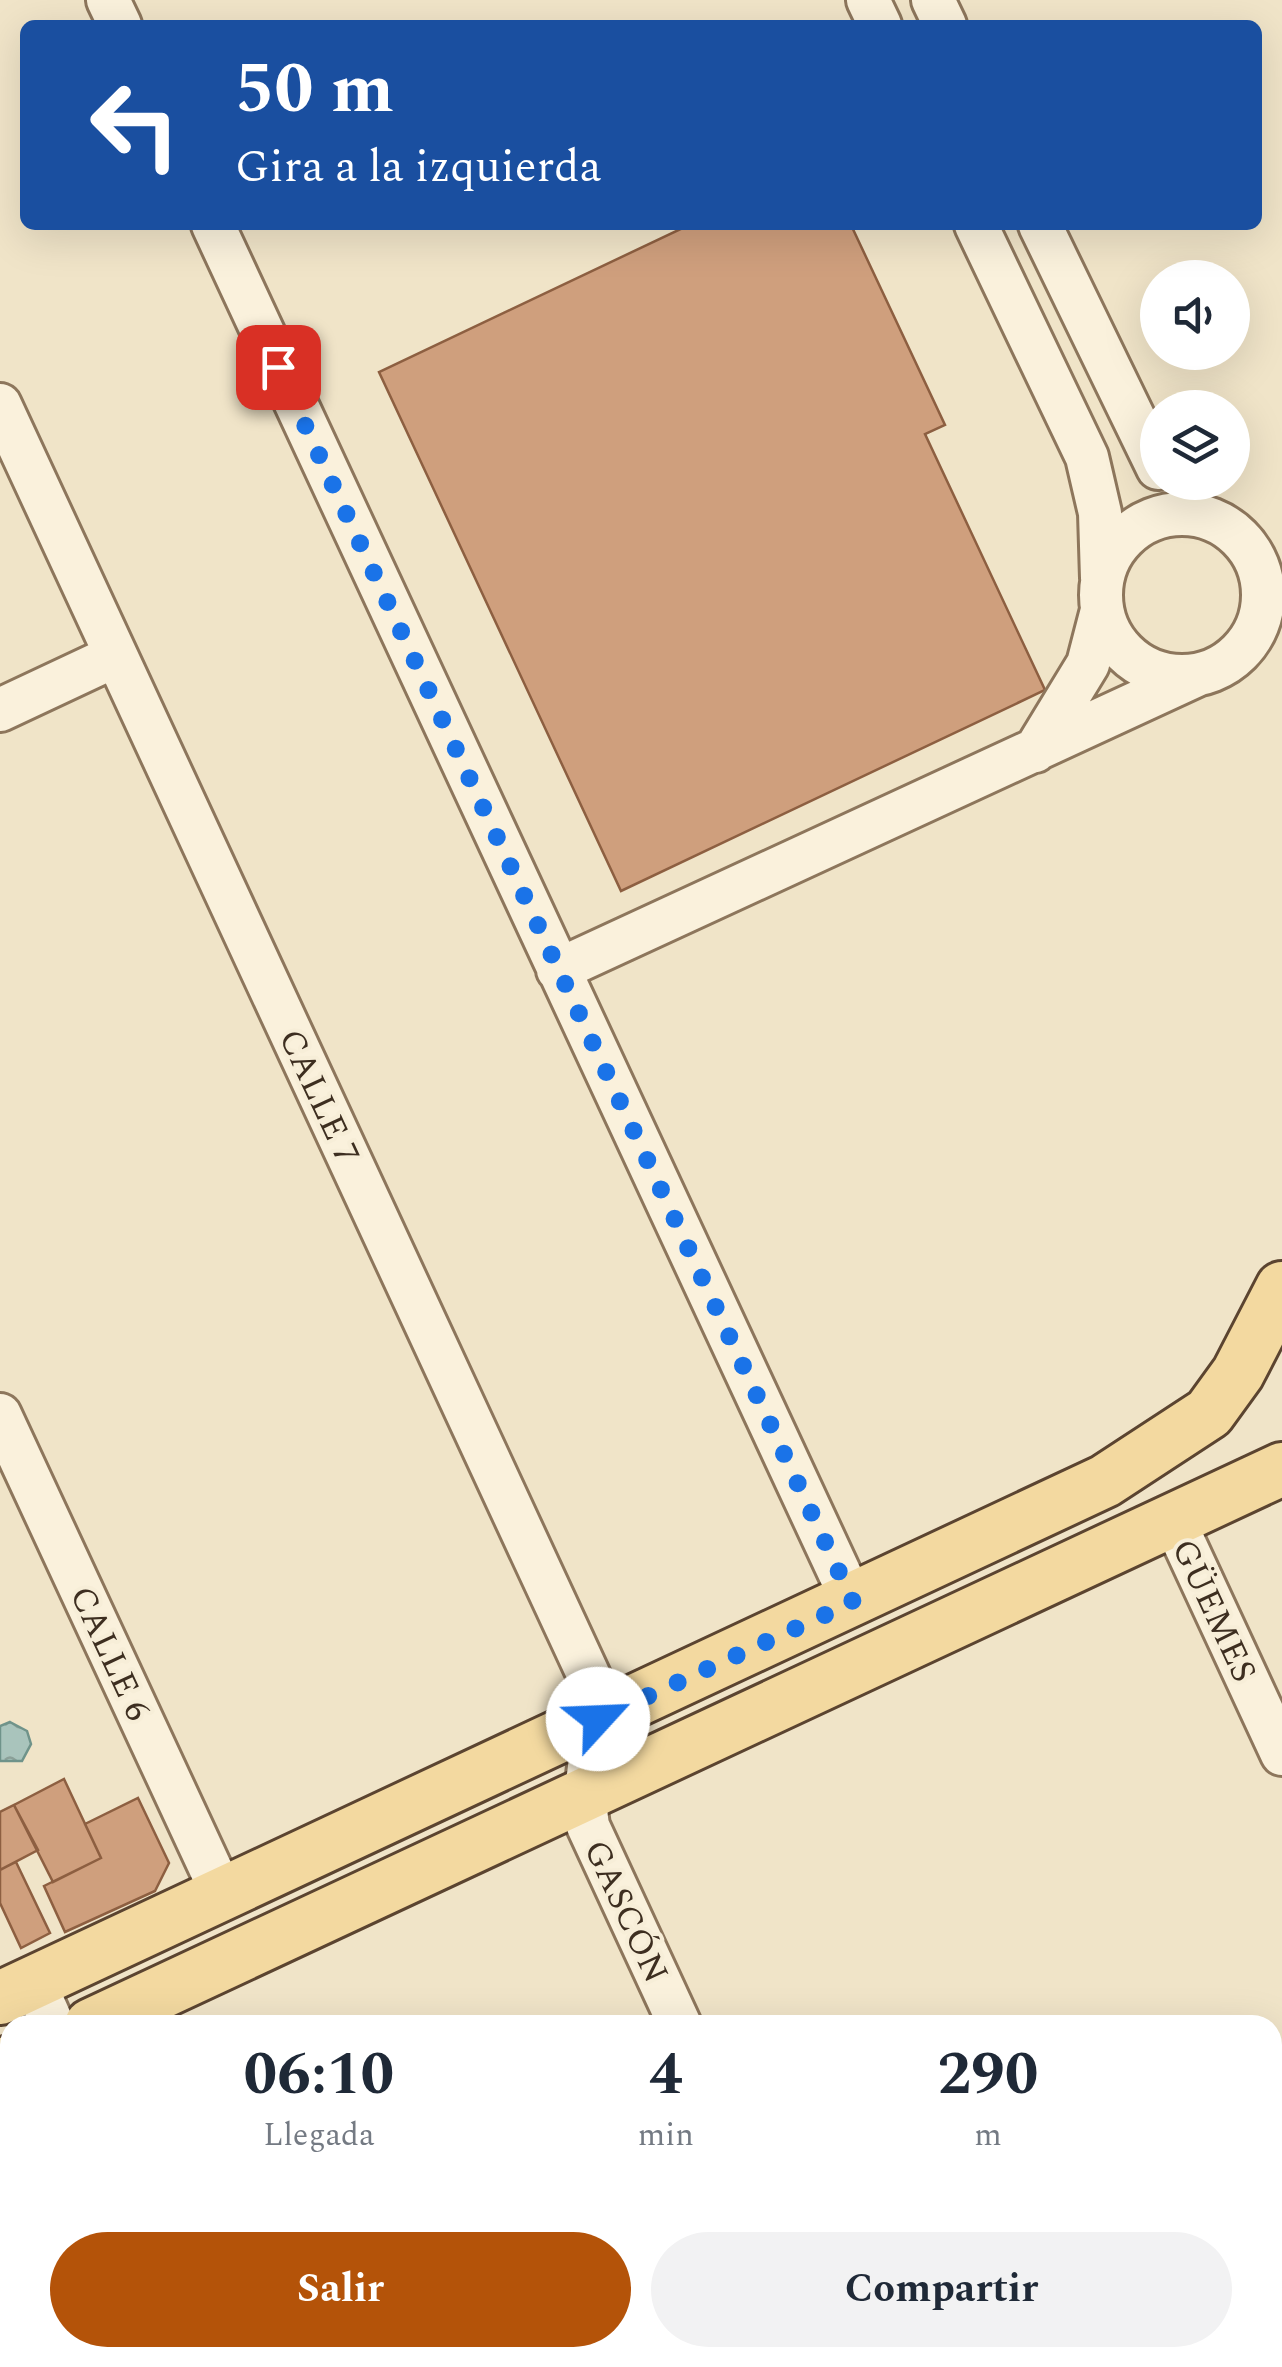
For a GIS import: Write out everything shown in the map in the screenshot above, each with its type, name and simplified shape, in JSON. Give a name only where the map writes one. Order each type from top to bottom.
[{"type":"main road","points":[[29,2002],[221,1891],[853,1602],[1105,1482],[1209,1414],[1238,1373],[1282,1288]]},
{"type":"main road","points":[[112,2015],[1282,1469]]},
{"type":"street","points":[[215,230],[853,1602]]},
{"type":"street","points":[[978,230],[1087,457],[1100,513],[1102,597],[1110,634],[1126,654],[1160,672],[1210,670],[1244,648],[1258,623],[1263,596],[1259,568],[1245,543],[1188,500]]},
{"type":"street","points":[[1042,230],[1140,431]]},
{"type":"street","name":"CALLE 7","points":[[0,405],[595,1689],[598,1719],[583,1795]]},
{"type":"street","points":[[1035,752],[1088,664],[1108,560],[1122,538],[1143,523],[1170,514],[1211,520],[1282,560]]},
{"type":"street","points":[[558,970],[1282,638]]},
{"type":"street","points":[[0,710],[115,656]]},
{"type":"street","name":"CALLE 6","points":[[0,1415],[221,1891]]},
{"type":"street","name":"GÜEMES","points":[[1174,1520],[1282,1754]]},
{"type":"street","name":"GASCÓN","points":[[583,1795],[588,1826],[675,2015]]},
{"type":"water","points":[[10,1722],[27,1731],[31,1744],[22,1761],[0,1761],[0,1726]]},
{"type":"building","points":[[678,230],[853,230],[945,425],[925,434],[1045,690],[621,891],[379,372]]},
{"type":"building","points":[[64,1779],[101,1858],[53,1882],[14,1805]]},
{"type":"building","points":[[138,1798],[169,1863],[155,1891],[65,1932],[44,1886],[101,1858],[85,1824]]},
{"type":"building","points":[[14,1805],[38,1850],[0,1870],[0,1812]]},
{"type":"building","points":[[16,1862],[50,1933],[21,1948],[0,1903],[0,1870]]},
{"type":"route","points":[[278,367],[853,1602],[598,1719]]}]
